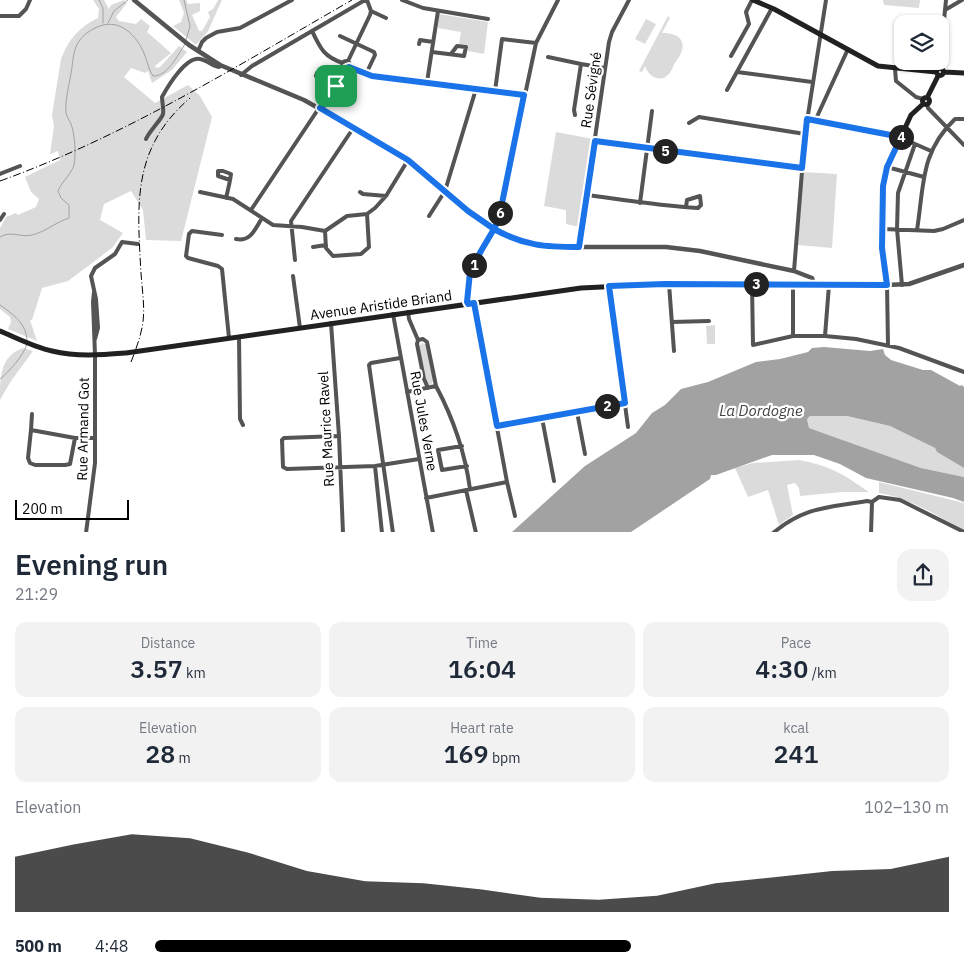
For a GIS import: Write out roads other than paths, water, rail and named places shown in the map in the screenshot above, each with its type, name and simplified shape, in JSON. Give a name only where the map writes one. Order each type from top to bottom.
[{"type":"main road","points":[[752,0],[772,8],[878,66],[894,69]]},
{"type":"main road","points":[[910,70],[964,73]]},
{"type":"main road","points":[[887,285],[882,248],[883,186],[887,167],[912,115],[925,101],[940,72]]},
{"type":"main road","name":"Avenue Aristide Briand","points":[[0,331],[50,351],[95,355],[126,353],[565,290],[609,286],[668,284],[887,285]]},
{"type":"street","points":[[0,16],[19,16],[26,9],[30,0]]},
{"type":"street","points":[[134,0],[183,40],[220,65],[320,108],[408,160],[484,223],[509,237],[535,245],[666,247],[700,251],[794,271],[812,278],[814,284]]},
{"type":"street","points":[[198,51],[202,42],[217,32],[240,28],[292,0]]},
{"type":"street","points":[[241,75],[252,66],[366,0],[371,11],[386,18]]},
{"type":"street","points":[[402,0],[423,8],[488,19]]},
{"type":"street","points":[[468,304],[470,272],[499,218],[536,43],[558,0]]},
{"type":"street","name":"Rue Sévigné","points":[[579,247],[612,32],[629,0]]},
{"type":"street","points":[[731,56],[749,24],[746,12],[752,0]]},
{"type":"street","points":[[794,271],[805,134],[826,0]]},
{"type":"street","points":[[945,15],[946,0]]},
{"type":"street","points":[[945,10],[962,0]]},
{"type":"street","points":[[727,90],[772,8]]},
{"type":"street","points":[[371,11],[356,44],[342,66],[366,74],[390,78],[524,95]]},
{"type":"street","points":[[427,82],[438,11]]},
{"type":"street","points":[[312,31],[328,57],[345,62]]},
{"type":"street","points":[[340,36],[374,52],[375,55],[366,74]]},
{"type":"street","points":[[420,44],[420,40],[433,42]]},
{"type":"street","points":[[495,91],[502,40],[536,43]]},
{"type":"street","points":[[815,121],[848,49]]},
{"type":"street","points":[[432,52],[451,54]]},
{"type":"street","points":[[548,57],[605,68]]},
{"type":"street","points":[[146,139],[149,132],[163,117],[162,97],[187,63],[193,59],[200,59],[215,66],[219,67],[220,65]]},
{"type":"street","points":[[251,210],[320,108],[330,99],[347,68],[345,62]]},
{"type":"street","points":[[575,116],[574,110],[581,64]]},
{"type":"street","points":[[895,70],[896,81],[916,97],[925,101],[928,108],[964,145]]},
{"type":"street","points":[[737,72],[812,82]]},
{"type":"street","points":[[316,73],[316,76],[355,95]]},
{"type":"street","points":[[429,216],[445,191],[476,89]]},
{"type":"street","points":[[640,203],[652,111]]},
{"type":"street","points":[[688,123],[699,117],[805,134]]},
{"type":"street","points":[[807,119],[901,137],[931,151]]},
{"type":"street","points":[[918,230],[924,177],[931,151],[946,128],[955,119],[964,119]]},
{"type":"street","points":[[295,260],[291,221],[354,127]]},
{"type":"street","points":[[595,141],[802,168]]},
{"type":"street","points":[[902,285],[898,229],[898,193],[915,144]]},
{"type":"street","points":[[200,192],[236,200],[273,225],[325,231],[347,216],[367,214],[375,208],[386,196],[408,160]]},
{"type":"street","points":[[0,174],[20,166]]},
{"type":"street","points":[[887,167],[924,177]]},
{"type":"street","points":[[226,198],[230,180]]},
{"type":"street","points":[[360,192],[363,194],[386,196]]},
{"type":"street","points":[[587,195],[640,203],[686,207]]},
{"type":"street","points":[[0,220],[4,214]]},
{"type":"street","points":[[325,231],[326,246],[329,253],[333,256],[361,254],[369,247],[367,214]]},
{"type":"street","points":[[236,239],[247,239],[262,218]]},
{"type":"street","points":[[883,229],[934,231],[964,220]]},
{"type":"street","points":[[222,235],[192,231],[189,234],[186,256],[222,269],[228,338]]},
{"type":"street","name":"Rue Armand Got","points":[[86,532],[94,482],[95,438],[95,355],[92,302],[94,292],[91,276],[95,268],[115,254],[122,242],[138,244]]},
{"type":"street","points":[[313,247],[326,246]]},
{"type":"street","points":[[888,345],[887,285],[918,282],[964,265]]},
{"type":"street","points":[[293,276],[300,328]]},
{"type":"street","points":[[668,284],[674,351]]},
{"type":"street","points":[[752,284],[753,345],[793,336],[825,336],[888,345],[964,372]]},
{"type":"street","points":[[793,284],[793,336]]},
{"type":"street","points":[[825,336],[829,285]]},
{"type":"street","points":[[609,286],[628,427]]},
{"type":"street","points":[[474,303],[515,516]]},
{"type":"street","points":[[408,312],[418,340],[420,362],[428,388]]},
{"type":"street","name":"Rue Jules Verne","points":[[393,314],[433,532]]},
{"type":"street","points":[[672,322],[709,322]]},
{"type":"street","name":"Rue Maurice Ravel","points":[[331,324],[339,436],[343,532]]},
{"type":"street","points":[[238,337],[240,419],[244,425]]},
{"type":"street","points":[[418,340],[423,339],[427,342],[436,386],[462,446],[467,466],[468,489],[476,532]]},
{"type":"street","points":[[393,532],[369,366],[371,363],[400,358]]},
{"type":"street","points":[[407,392],[436,386]]},
{"type":"street","points":[[497,426],[625,403]]},
{"type":"street","points":[[577,412],[585,454]]},
{"type":"street","points":[[32,414],[28,458],[30,463],[35,465],[70,464],[75,438]]},
{"type":"street","points":[[542,418],[554,481]]},
{"type":"street","points":[[31,430],[75,438],[95,438]]},
{"type":"street","points":[[339,436],[284,438],[282,440],[283,467],[287,469],[376,466],[419,459]]},
{"type":"street","points":[[462,446],[438,450],[442,470],[467,466]]},
{"type":"street","points":[[376,466],[382,532]]},
{"type":"street","points":[[426,498],[507,482]]},
{"type":"street","points":[[773,532],[787,522],[814,510],[867,501],[872,502],[879,497],[900,500],[964,532]]},
{"type":"street","points":[[871,532],[872,502]]},
{"type":"water","name":"La Dordogne","points":[[824,347],[870,351],[883,349],[885,355],[891,360],[923,370],[931,370],[964,387],[964,468],[937,452],[935,448],[890,426],[847,416],[810,416],[807,419],[809,428],[921,468],[964,477],[964,502],[866,478],[840,464],[814,455],[772,455],[716,475],[711,475],[710,479],[631,532],[512,532],[585,466],[636,433],[652,413],[665,405],[681,389],[708,382],[756,362],[780,359],[808,352],[812,348]]},
{"type":"waterway","points":[[99,0],[103,8],[103,23]]},
{"type":"waterway","points":[[108,23],[114,11],[128,0]]},
{"type":"waterway","points":[[184,0],[190,26],[186,40]]},
{"type":"waterway","points":[[0,237],[8,234],[32,235],[69,218],[69,205],[61,198],[58,191],[74,165],[74,136],[66,113],[66,105],[75,50],[81,38],[103,25],[111,24],[124,28],[130,32],[139,44],[153,76],[163,73],[185,44]]},
{"type":"waterway","points":[[0,305],[21,324],[27,340]]},
{"type":"waterway","points":[[0,379],[16,363],[27,344]]},
{"type":"railway","points":[[0,181],[92,143],[136,121],[223,74],[352,0]]},
{"type":"railway","points":[[131,362],[140,337],[144,316],[139,223],[139,200],[142,178],[148,157],[157,137],[171,117],[190,98]]}]
